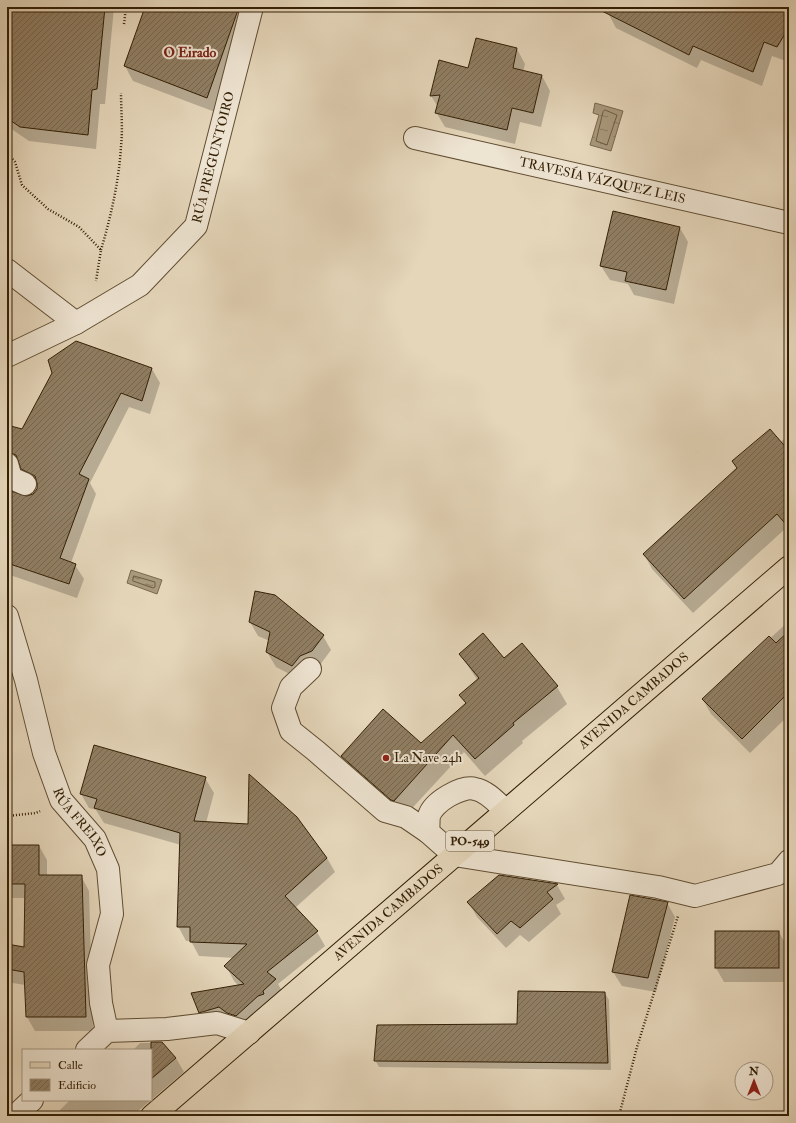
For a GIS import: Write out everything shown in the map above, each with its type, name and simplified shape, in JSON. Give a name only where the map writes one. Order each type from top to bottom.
[{"type":"main road","name":"AVENIDA CAMBADOS","points":[[152,1116],[789,567]]},
{"type":"street","name":"RÚA PREGUNTOIRO","points":[[7,356],[76,323],[140,285],[196,226],[252,7]]},
{"type":"street","name":"TRAVESÍA VÁZQUEZ LEIS","points":[[415,138],[789,223]]},
{"type":"street","points":[[7,270],[76,323]]},
{"type":"street","points":[[7,464],[11,478],[25,484]]},
{"type":"street","name":"RÚA FREIXO","points":[[7,616],[26,680],[44,753],[61,800],[95,840],[108,869],[112,914],[98,965],[101,1003],[107,1031]]},
{"type":"street","points":[[310,669],[291,687],[283,708],[290,731],[316,751],[385,811],[406,818],[428,832],[454,855],[658,887],[695,896],[778,874],[789,860]]},
{"type":"street","points":[[428,832],[429,815],[441,802],[461,789],[475,789],[484,793],[506,811]]},
{"type":"street","points":[[88,1049],[107,1031],[167,1029],[217,1023],[249,1033]]},
{"type":"street","points":[[14,1116],[31,1101]]},
{"type":"path","points":[[124,24],[126,7]]},
{"type":"path","points":[[94,286],[97,280],[101,250],[112,214],[118,173],[121,145],[121,93]]},
{"type":"path","points":[[7,152],[15,162],[22,185],[48,209],[79,227],[101,250]]},
{"type":"path","points":[[7,816],[36,813],[61,800]]},
{"type":"path","points":[[619,1116],[677,917],[695,896]]},
{"type":"path","points":[[266,1116],[271,1114],[290,1116]]},
{"type":"water","points":[[595,103],[623,111],[611,151],[590,145],[599,115],[593,113]]},
{"type":"water","points":[[131,570],[162,580],[157,594],[127,583]]},
{"type":"building","points":[[7,7],[105,7],[97,89],[92,90],[88,135],[20,127],[7,118]]},
{"type":"building","points":[[145,7],[239,7],[207,98],[124,66]]},
{"type":"building","points":[[594,7],[789,7],[789,27],[777,47],[764,42],[753,72],[693,46],[689,55]]},
{"type":"building","points":[[476,38],[517,48],[513,68],[542,75],[533,113],[512,108],[507,130],[435,113],[440,95],[430,96],[439,60],[468,68]]},
{"type":"building","points":[[613,211],[680,227],[666,290],[625,281],[627,272],[600,266]]},
{"type":"building","points":[[76,341],[152,368],[142,401],[121,393],[79,474],[89,479],[60,558],[76,564],[69,584],[7,563],[7,490],[27,496],[33,494],[37,489],[37,483],[35,476],[21,469],[16,455],[7,452],[7,425],[22,429],[52,373],[48,360]]},
{"type":"building","points":[[770,429],[789,451],[789,528],[777,514],[684,599],[643,554],[737,468],[732,461]]},
{"type":"building","points":[[255,591],[275,595],[324,635],[312,651],[300,656],[292,666],[266,652],[270,632],[249,622]]},
{"type":"building","points":[[789,631],[789,692],[742,739],[702,699],[769,636],[776,643]]},
{"type":"building","points":[[483,633],[504,658],[522,643],[558,686],[513,723],[514,725],[475,759],[453,735],[394,801],[391,800],[341,756],[383,709],[421,743],[466,703],[459,695],[479,678],[459,654]]},
{"type":"building","points":[[94,745],[206,777],[194,821],[248,824],[249,774],[297,817],[327,858],[285,896],[318,931],[267,972],[276,979],[263,991],[264,994],[258,996],[236,1016],[227,1013],[219,1007],[199,1013],[191,993],[244,984],[224,966],[247,944],[190,942],[190,927],[177,927],[180,833],[94,808],[97,799],[80,794]]},
{"type":"building","points":[[7,845],[39,845],[39,875],[82,875],[86,1017],[26,1017],[24,972],[7,969],[7,944],[24,947],[25,884],[7,884]]},
{"type":"building","points":[[499,875],[558,884],[547,892],[553,899],[520,928],[511,921],[497,934],[467,902]]},
{"type":"building","points":[[630,895],[668,902],[648,978],[612,972]]},
{"type":"building","points":[[715,931],[779,931],[779,968],[715,968]]},
{"type":"building","points":[[518,991],[605,992],[608,1063],[374,1061],[377,1025],[517,1024]]},
{"type":"building","points":[[151,1042],[162,1042],[176,1058],[152,1078],[152,1049]]},
{"type":"place","name":"La Nave 24h","points":[[386,758]]},
{"type":"district","name":"O Eirado","points":[[190,52]]}]
